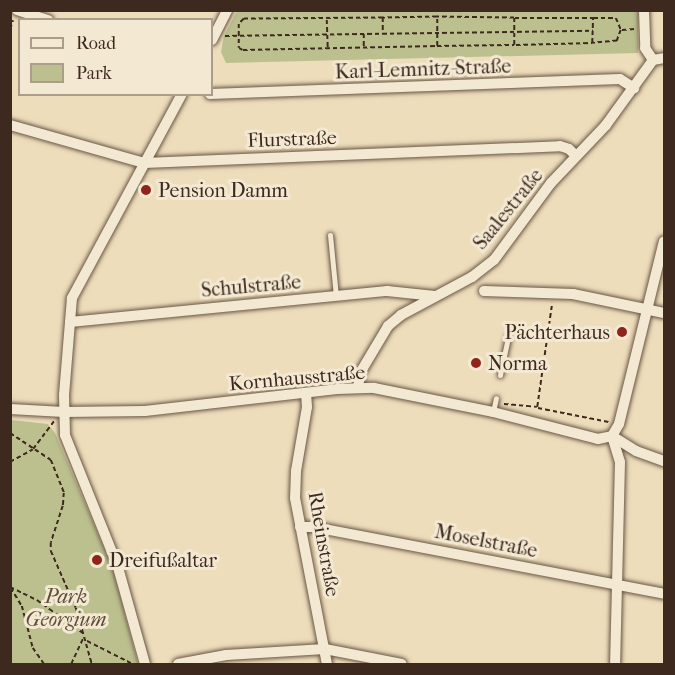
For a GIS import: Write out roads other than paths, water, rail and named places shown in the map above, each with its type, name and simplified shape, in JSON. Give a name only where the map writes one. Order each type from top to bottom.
[{"type":"street","points":[[214,36],[227,10]]},
{"type":"street","name":"Saalestraße","points":[[357,388],[360,373],[388,326],[397,318],[472,277],[494,260],[551,183],[606,125],[659,59],[645,48],[644,10]]},
{"type":"street","points":[[15,15],[35,18]]},
{"type":"street","name":"Karl-Lemnitz-Straße","points":[[213,94],[620,79],[634,88]]},
{"type":"street","points":[[145,664],[118,567],[65,435],[64,412],[70,322],[75,291],[181,96]]},
{"type":"street","name":"Flurstraße","points":[[10,125],[144,163],[560,146],[570,149],[576,156]]},
{"type":"street","points":[[615,664],[620,462],[612,436],[619,424],[664,241]]},
{"type":"street","name":"Schulstraße","points":[[70,322],[387,291],[436,296]]},
{"type":"street","points":[[484,291],[554,293],[592,297],[664,313]]},
{"type":"street","name":"Kornhausstraße","points":[[10,409],[64,412],[167,409],[357,388],[390,390],[495,404],[598,439],[612,436],[636,451],[664,461]]},
{"type":"street","name":"Rheinstraße","points":[[306,393],[307,407],[295,489],[300,527],[327,664]]},
{"type":"street","name":"Moselstraße","points":[[300,527],[314,526],[664,594]]},
{"type":"street","points":[[178,664],[226,655],[325,649],[402,664]]},
{"type":"lane","points":[[330,235],[336,296]]},
{"type":"lane","points":[[500,375],[508,337]]},
{"type":"place","name":"Pension Damm","points":[[146,190]]},
{"type":"place","name":"Pächterhaus","points":[[622,332]]},
{"type":"place","name":"Norma","points":[[476,363]]},
{"type":"place","name":"Dreifußaltar","points":[[97,560]]},
{"type":"park label","name":"Park Georgium","points":[[66,608]]}]
